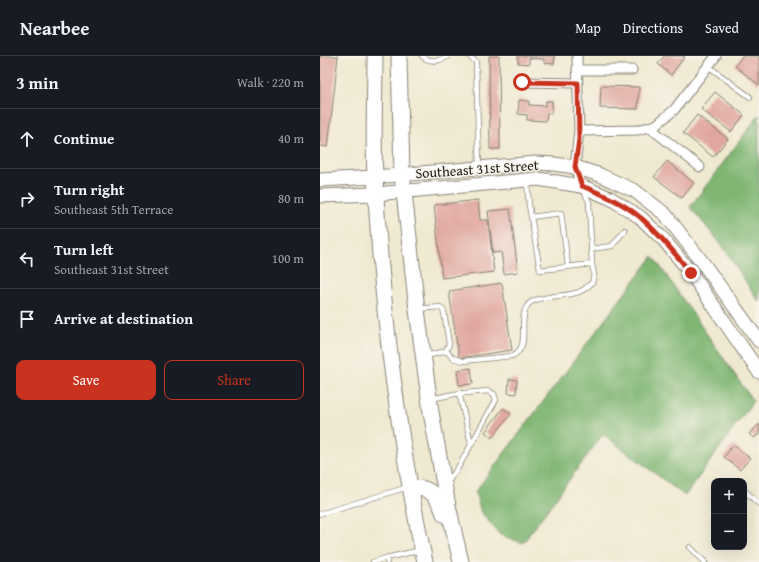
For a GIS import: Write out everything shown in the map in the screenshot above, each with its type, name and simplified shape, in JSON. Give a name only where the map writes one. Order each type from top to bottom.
[{"type":"highway","points":[[375,56],[375,177],[383,287],[392,370],[410,487],[424,556]]},
{"type":"highway","points":[[399,56],[402,174],[416,310],[429,400],[460,562]]},
{"type":"highway","points":[[410,487],[419,487],[429,490],[436,497],[443,512],[450,543],[460,562]]},
{"type":"main road","name":"Southeast 31st Street","points":[[320,180],[375,177],[536,163],[575,167],[600,174],[635,191],[665,214],[703,263],[759,341]]},
{"type":"main road","name":"Southeast 31st Street","points":[[320,196],[376,194],[404,190],[538,179],[582,186],[610,198],[640,217],[664,240],[691,273],[759,372]]},
{"type":"street","points":[[576,56],[580,131],[575,167],[582,186]]},
{"type":"street","points":[[580,131],[638,130],[656,124],[674,110],[716,56]]},
{"type":"street","points":[[577,70],[632,70]]},
{"type":"street","points":[[522,82],[578,83]]},
{"type":"street","points":[[649,127],[700,167]]},
{"type":"lane","points":[[422,56],[428,60],[442,60],[449,56]]},
{"type":"lane","points":[[469,56],[476,62],[479,168]]},
{"type":"lane","points":[[708,66],[750,97]]},
{"type":"lane","points":[[527,180],[531,217],[540,270],[592,264]]},
{"type":"lane","points":[[446,351],[453,358],[463,361],[512,356],[518,354],[522,347],[523,316],[527,305],[537,299],[580,291],[592,283],[594,274],[592,264],[589,202],[582,186]]},
{"type":"lane","points":[[531,217],[561,213],[568,266]]},
{"type":"lane","points":[[591,249],[612,246],[625,230]]},
{"type":"lane","points":[[416,310],[440,307],[444,312],[449,344],[446,351]]},
{"type":"lane","points":[[423,357],[446,351]]},
{"type":"lane","points":[[429,400],[459,393],[488,391],[494,394],[496,400],[459,466],[445,487]]},
{"type":"lane","points":[[459,393],[471,443]]},
{"type":"lane","points":[[320,514],[410,487]]},
{"type":"lane","points":[[747,493],[759,504]]},
{"type":"lane","points":[[690,547],[705,562]]},
{"type":"lane","points":[[373,562],[424,556]]},
{"type":"green space","points":[[759,115],[759,302],[722,245],[690,207]]},
{"type":"green space","points":[[653,256],[753,401],[685,496],[603,434],[523,543],[500,535],[481,512],[475,492]]},
{"type":"building","points":[[320,56],[338,56],[328,147],[320,146]]},
{"type":"building","points":[[489,56],[499,56],[500,149],[490,149]]},
{"type":"building","points":[[518,56],[555,56],[554,64],[544,63],[544,59],[529,58],[529,64],[518,63]]},
{"type":"building","points":[[664,56],[685,56],[671,75],[658,64]]},
{"type":"building","points":[[742,56],[759,57],[759,85],[735,66]]},
{"type":"building","points":[[601,86],[639,87],[638,109],[600,108]]},
{"type":"building","points":[[715,92],[744,115],[731,132],[701,109]]},
{"type":"building","points":[[519,100],[529,101],[529,105],[545,106],[546,101],[552,101],[552,113],[547,113],[546,121],[527,120],[527,115],[518,114]]},
{"type":"building","points":[[697,115],[728,139],[713,157],[683,133]]},
{"type":"building","points":[[667,161],[694,183],[682,198],[654,177]]},
{"type":"building","points":[[478,200],[480,220],[488,220],[494,272],[442,278],[434,205]]},
{"type":"building","points":[[510,209],[518,272],[504,274],[501,252],[493,253],[488,211]]},
{"type":"building","points":[[502,283],[512,350],[459,358],[449,291]]},
{"type":"building","points":[[471,368],[473,384],[459,385],[457,370]]},
{"type":"building","points":[[509,379],[517,380],[516,394],[508,393]]},
{"type":"building","points":[[503,408],[511,414],[492,438],[485,432]]},
{"type":"building","points":[[759,424],[759,434],[754,438],[749,434]]},
{"type":"building","points":[[733,445],[750,458],[740,470],[724,457]]},
{"type":"route","points":[[522,82],[578,83],[580,131],[575,167],[582,186],[610,198],[640,217],[664,240],[691,273]]}]
